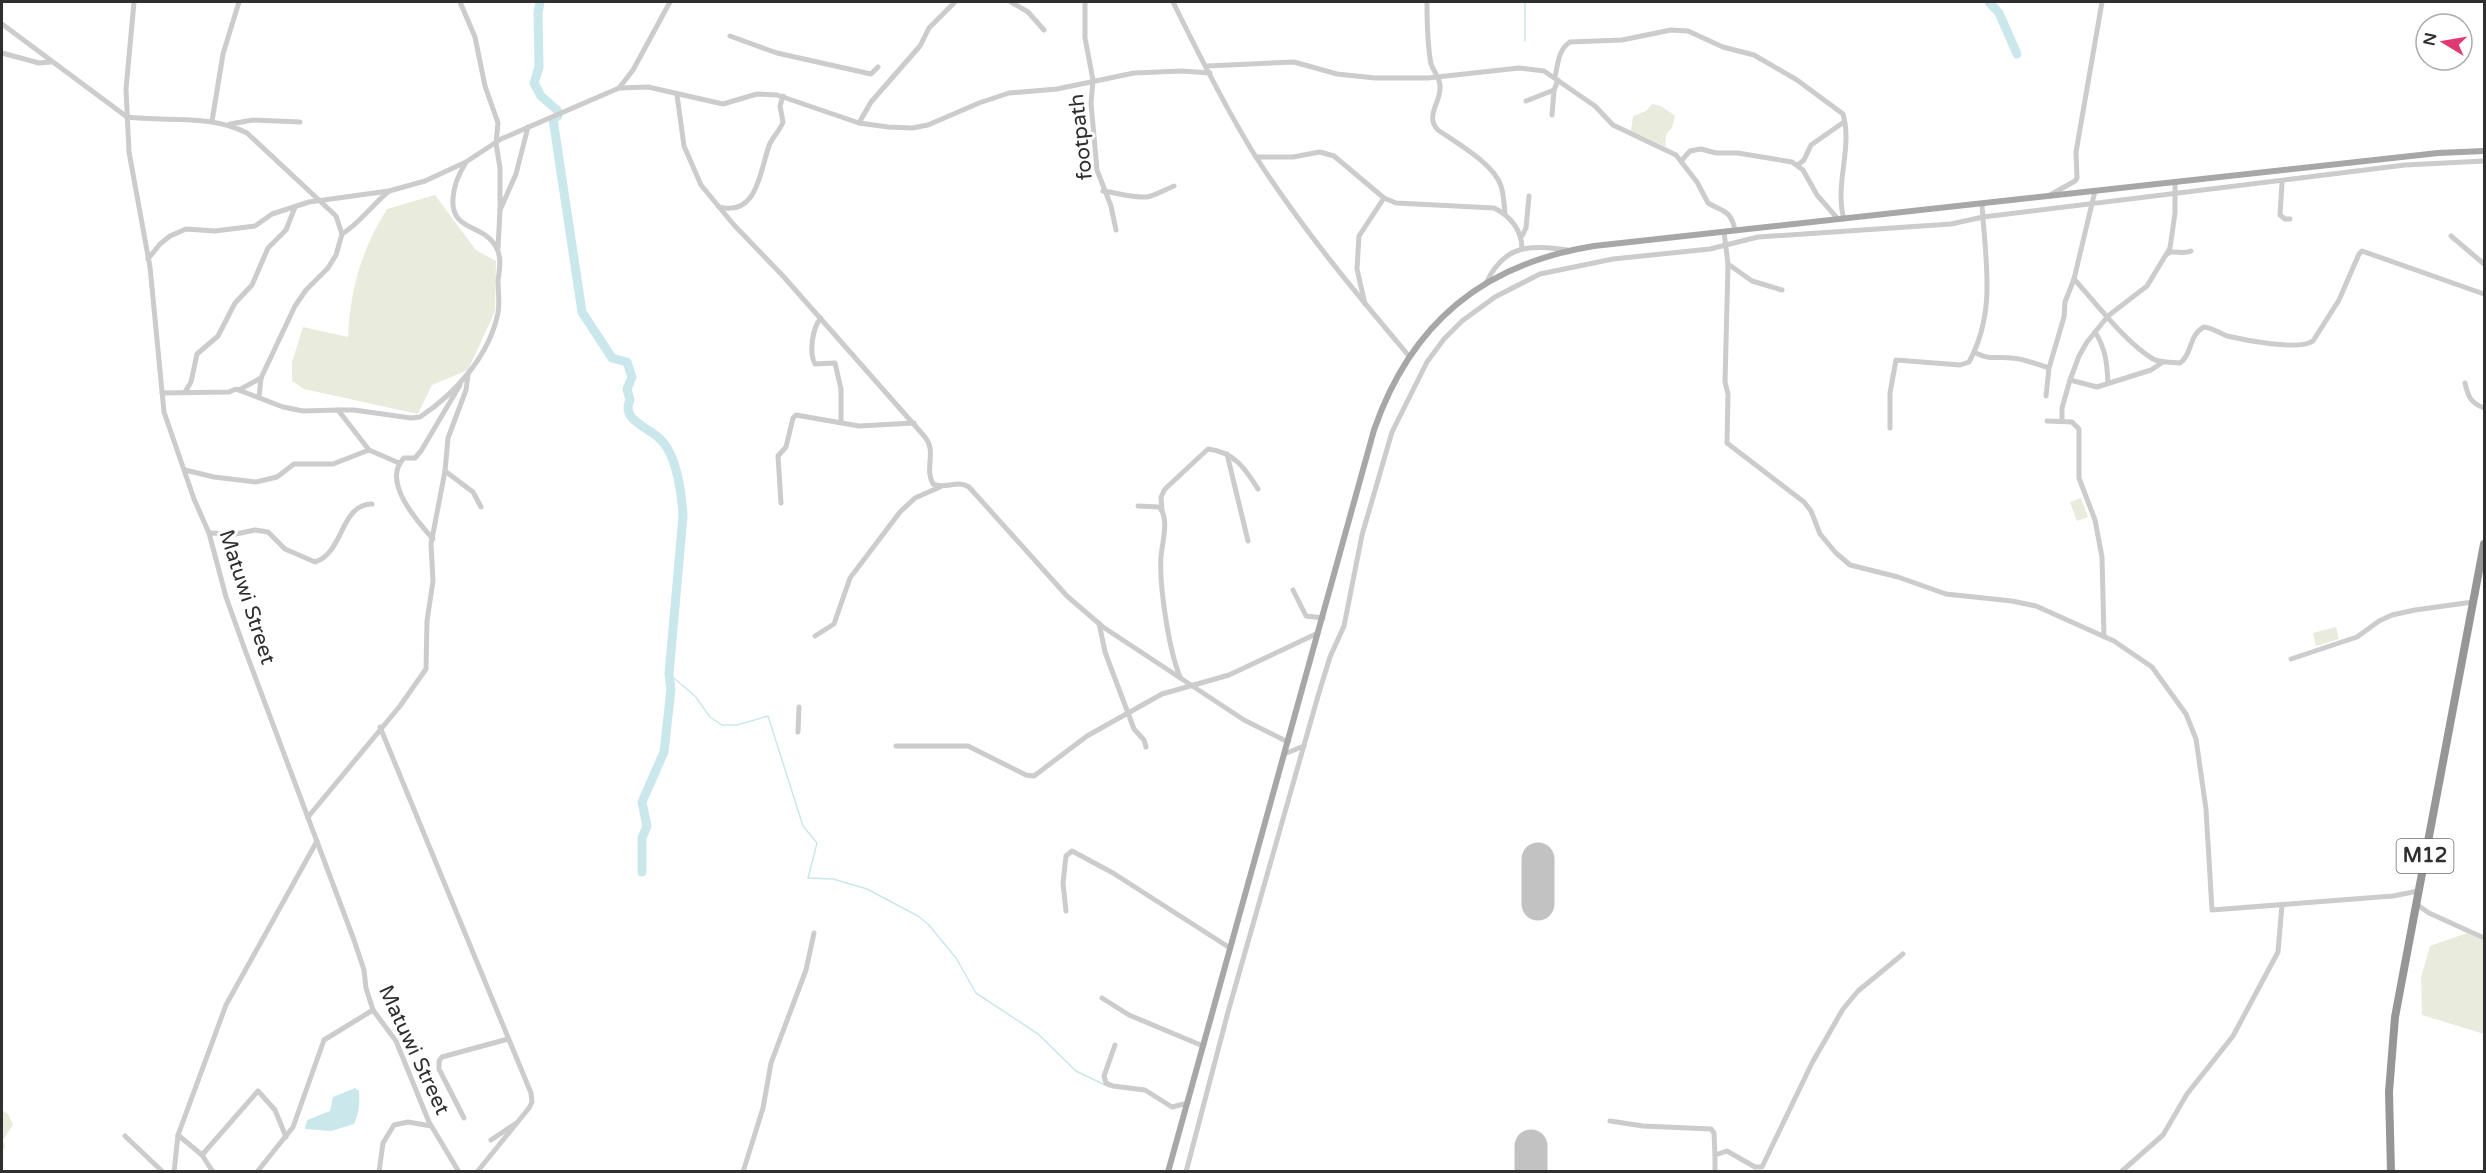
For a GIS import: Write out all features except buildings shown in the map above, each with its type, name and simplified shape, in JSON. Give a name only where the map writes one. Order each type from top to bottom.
[{"type":"highway","name":"M12","points":[[2391,1172],[2388,1119],[2391,1054],[2397,1002],[2484,544]]},
{"type":"main road","points":[[1168,1172],[1374,430],[1393,382],[1409,356],[1444,316],[1486,283],[1521,264],[1568,250],[2438,153],[2484,151]]},
{"type":"street","name":"Matuwi Street","points":[[134,2],[128,60],[127,117],[131,168],[148,259],[162,393],[168,425],[194,499],[209,533],[226,597],[364,970],[366,988],[373,1010],[396,1041],[431,1126],[459,1172]]},
{"type":"street","points":[[212,121],[223,54],[239,2]]},
{"type":"street","points":[[162,393],[239,390],[272,404],[303,411],[354,410],[411,418],[420,417],[468,375],[484,348],[498,312],[500,168],[496,143],[498,123],[484,86],[475,37],[460,2]]},
{"type":"street","points":[[619,88],[627,80],[644,52],[670,2]]},
{"type":"street","points":[[859,123],[872,102],[920,46],[929,28],[955,2]]},
{"type":"street","points":[[1011,2],[1028,12],[1044,30]]},
{"type":"street","name":"footpath","points":[[1085,2],[1085,38],[1093,81],[1091,95],[1096,162],[1103,191],[1111,206],[1116,230]]},
{"type":"street","points":[[1173,2],[1207,66],[1220,97],[1256,157],[1325,255],[1365,306],[1409,356]]},
{"type":"street","points":[[1427,2],[1430,58],[1432,68],[1439,78],[1440,90],[1433,117],[1436,128],[1477,158],[1498,180],[1502,189],[1505,214]]},
{"type":"street","points":[[2077,193],[2076,152],[2102,2]]},
{"type":"street","points":[[2,24],[127,117],[212,121],[247,133],[336,216],[342,234],[339,248],[332,263],[306,290],[295,306],[261,378],[259,397]]},
{"type":"street","points":[[1552,115],[1560,55],[1570,42],[1622,40],[1665,31],[1683,30],[1723,47],[1754,55],[1819,94],[1841,112],[1844,122],[1841,219]]},
{"type":"street","points":[[730,36],[777,53],[871,74],[878,67]]},
{"type":"street","points":[[2,53],[39,63],[51,62]]},
{"type":"street","points":[[1207,66],[1294,62],[1326,72],[1357,77],[1439,78],[1525,68],[1548,72],[1594,106],[1613,125],[1669,150],[1682,160],[1708,203],[1731,217],[1735,231]]},
{"type":"street","points":[[148,259],[159,244],[179,231],[191,228],[214,231],[255,226],[272,214],[321,200],[389,191],[425,181],[466,162],[529,126],[619,88],[648,87],[723,104],[757,94],[783,96],[859,123],[898,128],[921,127],[998,96],[1057,89],[1140,73],[1182,71],[1210,73]]},
{"type":"street","points":[[1526,101],[1554,90]]},
{"type":"street","points":[[677,94],[680,126],[688,161],[701,185],[914,423],[931,446],[930,476],[933,484],[941,486]]},
{"type":"street","points":[[719,207],[733,209],[739,207],[757,187],[769,146],[783,122],[780,106],[783,96]]},
{"type":"street","points":[[228,125],[253,120],[300,122]]},
{"type":"street","points":[[1798,165],[1804,160],[1811,146],[1844,122]]},
{"type":"street","points":[[500,210],[516,174],[529,126]]},
{"type":"street","points":[[1682,160],[1690,151],[1701,149],[1716,153],[1738,153],[1798,165],[1809,179],[1817,195],[1841,219]]},
{"type":"street","points":[[1256,157],[1293,157],[1320,152],[1329,154],[1384,198],[1403,204],[1494,208],[1505,214],[1522,236]]},
{"type":"street","points":[[1186,1172],[1228,1012],[1304,746],[1330,657],[1344,626],[1362,535],[1392,432],[1427,362],[1444,339],[1462,321],[1495,297],[1540,274],[1613,259],[1726,246],[1758,237],[1951,224],[1983,217],[2405,165],[2484,161]]},
{"type":"street","points":[[466,162],[456,181],[453,212],[459,221],[487,237],[498,249]]},
{"type":"street","points":[[2049,196],[2076,181]]},
{"type":"street","points":[[2062,421],[2062,408],[2079,356],[2108,316],[2147,285],[2171,244],[2175,182]]},
{"type":"street","points":[[2282,183],[2280,215],[2290,219]]},
{"type":"street","name":"footpath","points":[[1103,191],[1124,196],[1148,197],[1174,186]]},
{"type":"street","points":[[342,234],[359,222],[389,191]]},
{"type":"street","points":[[2046,396],[2049,368],[2064,317],[2065,302],[2074,279],[2089,214],[2094,203],[2095,191]]},
{"type":"street","points":[[1522,249],[1528,196]]},
{"type":"street","points":[[1365,306],[1358,270],[1359,236],[1384,198]]},
{"type":"street","points":[[1890,428],[1890,393],[1896,360],[1960,365],[1969,362],[1974,352],[1983,330],[1988,307],[1982,204]]},
{"type":"street","points":[[184,393],[192,382],[197,354],[218,336],[235,303],[252,285],[268,248],[286,230],[296,207]]},
{"type":"street","points":[[1724,232],[1728,264],[1725,382],[1728,394],[1727,443],[1804,502],[1811,511],[1817,530],[1836,553],[1854,567],[1898,577],[1946,594],[2036,606],[2125,646],[2152,667],[2169,688],[2190,723],[2196,739],[2202,777],[2212,910],[2393,896],[2418,891]]},
{"type":"street","points":[[2451,236],[2484,264]]},
{"type":"street","points":[[1486,283],[1498,262],[1522,249],[1537,246],[1568,250]]},
{"type":"street","points":[[2165,255],[2173,251],[2184,254],[2191,251]]},
{"type":"street","points":[[2074,279],[2128,340],[2153,359],[2163,362],[2183,362],[2191,342],[2197,332],[2204,327],[2236,337],[2278,344],[2308,344],[2313,341],[2339,300],[2358,254],[2362,251],[2484,294]]},
{"type":"street","points":[[1728,264],[1752,281],[1782,290]]},
{"type":"street","points":[[821,318],[817,322],[813,336],[813,361],[815,364],[835,363],[841,389],[841,422]]},
{"type":"street","points":[[2095,332],[2106,351],[2105,365],[2108,383]]},
{"type":"street","points":[[1974,352],[1989,359],[2010,358],[2049,368]]},
{"type":"street","points":[[2070,380],[2097,387],[2151,370],[2163,362]]},
{"type":"street","points":[[308,817],[400,706],[427,666],[427,621],[433,590],[431,550],[449,434],[466,390],[468,375]]},
{"type":"street","points":[[239,390],[261,378]]},
{"type":"street","points":[[433,539],[413,516],[399,489],[395,475],[399,463],[404,458],[416,458],[421,451],[462,381]]},
{"type":"street","points":[[2465,383],[2468,397],[2473,403],[2484,408]]},
{"type":"street","points":[[338,411],[369,450],[399,463]]},
{"type":"street","points":[[781,503],[778,456],[786,447],[793,418],[799,414],[849,425],[914,423]]},
{"type":"street","points":[[2047,421],[2076,424],[2079,429],[2079,478],[2096,520],[2102,557],[2104,637]]},
{"type":"street","points":[[1181,678],[1161,587],[1164,523],[1161,497],[1165,489],[1208,448],[1227,454],[1240,462],[1258,489]]},
{"type":"street","points":[[185,470],[214,477],[256,482],[277,477],[294,464],[333,464],[369,450]]},
{"type":"street","points":[[1227,454],[1248,541]]},
{"type":"street","points":[[444,471],[472,492],[481,507]]},
{"type":"street","points":[[815,636],[834,624],[850,578],[900,512],[915,498],[941,486],[960,483],[969,487],[1067,596],[1099,623],[1244,720],[1288,742]]},
{"type":"street","points":[[209,533],[236,534],[255,530],[268,532],[285,549],[315,562],[332,551],[356,508],[372,504]]},
{"type":"street","points":[[1138,506],[1159,507],[1162,511]]},
{"type":"street","points":[[1293,590],[1306,616],[1323,618]]},
{"type":"street","points":[[2290,659],[2357,637],[2379,621],[2392,615],[2473,602]]},
{"type":"street","points":[[1099,623],[1105,652],[1127,704],[1134,729],[1144,740],[1146,747]]},
{"type":"street","points":[[896,746],[954,744],[972,747],[1031,776],[1086,736],[1162,694],[1229,675],[1318,633]]},
{"type":"street","points":[[798,732],[799,707]]},
{"type":"street","points":[[381,727],[531,1093],[532,1102],[520,1121],[477,1172]]},
{"type":"street","points":[[1284,754],[1304,746]]},
{"type":"street","points":[[174,1172],[178,1135],[226,1005],[316,841]]},
{"type":"street","points":[[1066,911],[1063,871],[1066,854],[1072,851],[1113,873],[1230,948]]},
{"type":"street","points":[[2416,904],[2429,914],[2484,938]]},
{"type":"street","points":[[2121,1172],[2163,1135],[2187,1094],[2233,1036],[2278,952],[2282,905]]},
{"type":"street","points":[[743,1172],[763,1108],[771,1063],[806,970],[814,933]]},
{"type":"street","points":[[1715,1155],[1727,1151],[1755,1167],[1762,1167],[1812,1063],[1842,1009],[1858,991],[1903,954]]},
{"type":"street","points":[[1101,998],[1129,1015],[1203,1046]]},
{"type":"street","points":[[257,1172],[293,1127],[324,1040],[373,1010]]},
{"type":"street","points":[[464,1118],[439,1069],[439,1061],[442,1057],[508,1039]]},
{"type":"street","points":[[1115,1045],[1104,1076],[1106,1083],[1145,1090],[1172,1107],[1188,1103]]},
{"type":"street","points":[[202,1155],[258,1091],[275,1110],[286,1137]]},
{"type":"street","points":[[1610,1120],[1643,1126],[1711,1129],[1714,1133],[1715,1172]]},
{"type":"street","points":[[491,1140],[520,1121]]},
{"type":"street","points":[[379,1172],[383,1143],[394,1125],[408,1122],[431,1126]]},
{"type":"street","points":[[178,1135],[202,1155],[213,1172]]},
{"type":"street","points":[[125,1136],[163,1172]]},
{"type":"shaded area","points":[[1652,104],[1661,106],[1675,116],[1672,128],[1666,137],[1666,147],[1631,131],[1633,116],[1646,111]]},
{"type":"shaded area","points":[[435,195],[476,250],[496,261],[495,311],[468,370],[432,385],[418,414],[304,389],[292,381],[292,362],[303,327],[348,337],[351,302],[359,270],[364,254],[387,209]]},
{"type":"shaded area","points":[[2081,498],[2088,517],[2077,521],[2070,502]]},
{"type":"shaded area","points":[[2336,627],[2339,639],[2316,646],[2313,633]]},
{"type":"shaded area","points":[[2467,933],[2484,941],[2484,1034],[2422,1015],[2421,977],[2430,946]]},
{"type":"shaded area","points":[[2,1110],[8,1114],[13,1125],[3,1140],[5,1147],[2,1152]]},
{"type":"water","points":[[355,1088],[359,1091],[359,1100],[354,1124],[331,1131],[305,1129],[307,1120],[330,1111],[333,1097]]},
{"type":"waterway","points":[[540,2],[538,13],[539,67],[534,83],[541,96],[558,111]]},
{"type":"waterway","points":[[1525,2],[1525,41]]},
{"type":"waterway","points":[[1989,2],[1999,13],[2017,54]]},
{"type":"waterway","points":[[558,116],[553,119],[582,312],[612,358],[627,362],[632,377],[627,389],[630,400],[629,413],[666,447],[678,476],[681,498],[683,516],[669,674],[671,689],[664,752],[642,802],[647,826],[642,838],[642,872]]},
{"type":"waterway","points":[[669,674],[695,696],[710,717],[722,725],[737,725],[768,716],[803,826],[817,843],[808,878],[833,879],[867,889],[918,916],[928,924],[956,958],[976,993],[1038,1034],[1076,1071],[1109,1087]]},
{"type":"runway","points":[[1538,859],[1538,904]]},
{"type":"runway","points":[[1531,1146],[1531,1172]]}]
